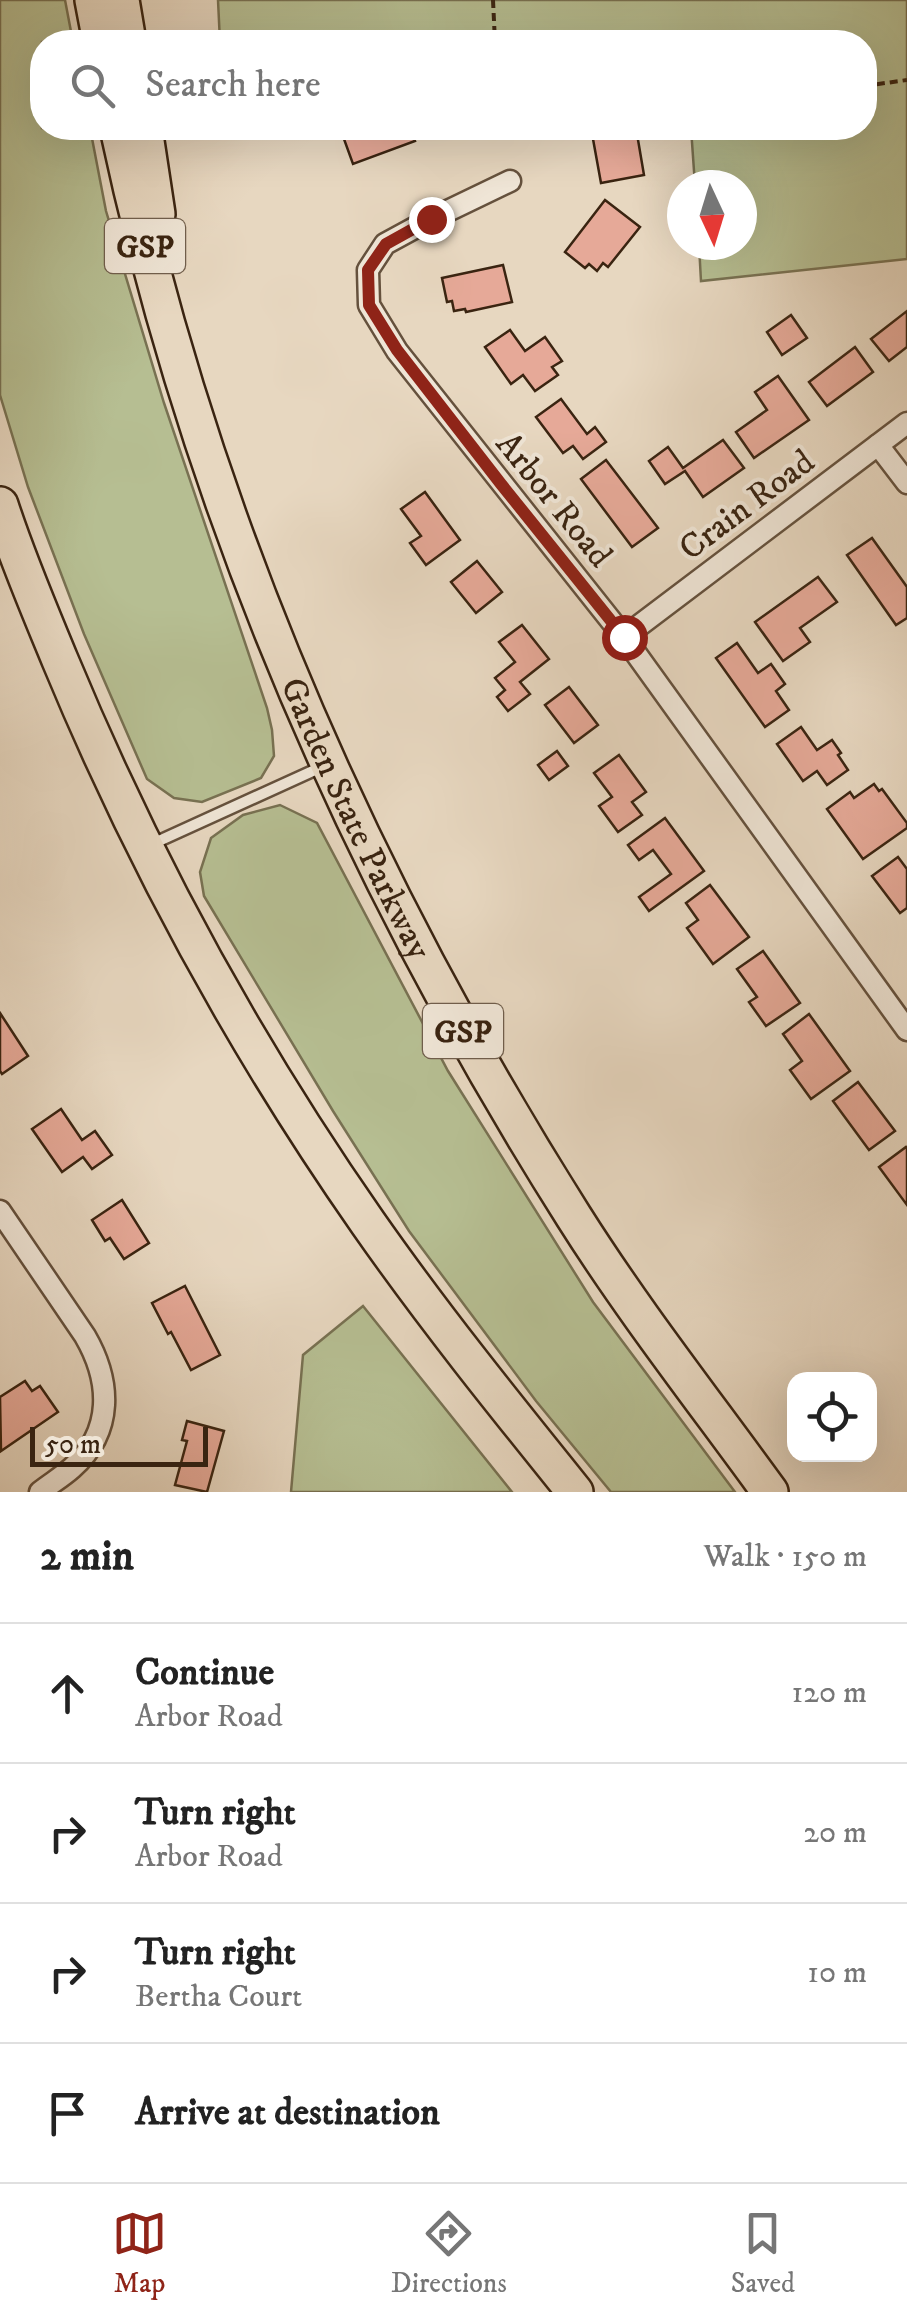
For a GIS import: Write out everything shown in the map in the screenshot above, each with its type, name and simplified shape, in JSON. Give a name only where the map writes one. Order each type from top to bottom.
[{"type":"highway","points":[[93,0],[99,30]]},
{"type":"highway","points":[[121,0],[126,30]]},
{"type":"highway","name":"Garden State Parkway","points":[[121,140],[178,364],[232,529],[294,688],[403,922],[532,1149],[626,1294],[770,1492]]},
{"type":"highway","points":[[147,140],[178,364]]},
{"type":"highway","points":[[0,505],[39,609],[108,769],[227,1002],[319,1151],[388,1250],[471,1363],[576,1492]]},
{"type":"highway","points":[[0,535],[39,609]]},
{"type":"street","name":"Arbor Road","points":[[510,181],[386,244],[368,270],[369,305],[408,366],[624,637],[907,1030]]},
{"type":"street","name":"Crain Road","points":[[624,637],[907,422]]},
{"type":"street","points":[[878,445],[907,483]]},
{"type":"street","points":[[0,1211],[85,1336],[104,1380],[105,1404],[100,1427],[89,1449],[74,1467],[40,1492]]},
{"type":"lane","points":[[145,847],[328,764]]},
{"type":"path","points":[[493,0],[494,30]]},
{"type":"path","points":[[877,84],[907,80]]},
{"type":"green space","points":[[0,0],[65,0],[71,30],[30,30],[30,140],[92,140],[106,211],[164,403],[267,708],[274,756],[261,778],[202,802],[174,798],[147,779],[84,634],[28,487],[0,395]]},
{"type":"green space","points":[[218,0],[907,0],[907,259],[701,281],[700,260],[757,260],[757,170],[694,170],[692,140],[877,140],[877,30],[219,30]]},
{"type":"green space","points":[[280,805],[317,823],[448,1071],[593,1302],[735,1492],[611,1492],[536,1401],[409,1231],[204,896],[200,872],[211,838],[243,815]]},
{"type":"green space","points":[[363,1306],[512,1492],[291,1492],[303,1355]]},
{"type":"building","points":[[344,140],[415,141],[353,164]]},
{"type":"building","points":[[593,140],[638,140],[644,175],[601,183]]},
{"type":"building","points":[[605,200],[640,227],[608,267],[603,263],[597,271],[589,264],[585,268],[565,252]]},
{"type":"building","points":[[503,265],[512,302],[454,311],[452,301],[447,302],[442,278]]},
{"type":"building","points":[[907,311],[907,347],[889,361],[871,339]]},
{"type":"building","points":[[791,315],[807,338],[782,355],[767,332]]},
{"type":"building","points":[[510,330],[525,351],[545,337],[562,361],[552,367],[558,375],[535,391],[523,375],[511,384],[485,347]]},
{"type":"building","points":[[855,347],[873,372],[827,406],[809,382]]},
{"type":"building","points":[[778,376],[809,420],[754,458],[736,432],[767,410],[755,392]]},
{"type":"building","points":[[561,399],[587,434],[595,427],[606,442],[583,459],[573,446],[563,453],[536,417]]},
{"type":"building","points":[[723,440],[744,468],[703,497],[685,471],[665,484],[649,461],[668,447],[683,468]]},
{"type":"building","points":[[606,460],[658,528],[632,547],[581,479]]},
{"type":"building","points":[[425,492],[460,540],[426,565],[410,543],[421,536],[401,509]]},
{"type":"building","points":[[872,538],[907,587],[907,618],[896,625],[847,555]]},
{"type":"building","points":[[477,561],[502,592],[476,613],[451,582]]},
{"type":"building","points":[[818,577],[837,602],[800,628],[810,642],[783,661],[755,622]]},
{"type":"building","points":[[522,625],[549,659],[520,682],[530,694],[508,711],[497,697],[505,690],[495,678],[515,662],[499,642]]},
{"type":"building","points":[[737,643],[758,673],[771,664],[785,684],[776,691],[789,710],[765,727],[716,658]]},
{"type":"building","points":[[569,687],[598,725],[574,743],[545,705]]},
{"type":"building","points":[[801,727],[817,750],[832,740],[848,770],[827,785],[817,771],[803,781],[777,744]]},
{"type":"building","points":[[557,751],[568,766],[549,780],[538,765]]},
{"type":"building","points":[[619,755],[646,792],[632,802],[642,815],[618,832],[599,806],[612,797],[594,773]]},
{"type":"building","points":[[874,784],[879,791],[882,789],[907,828],[863,859],[827,809],[850,792],[854,798]]},
{"type":"building","points":[[665,818],[704,871],[649,911],[639,897],[671,874],[653,850],[639,860],[628,845]]},
{"type":"building","points":[[898,857],[907,869],[907,908],[900,913],[872,876]]},
{"type":"building","points":[[710,885],[749,937],[713,964],[687,928],[698,920],[686,903]]},
{"type":"building","points":[[763,951],[800,1003],[766,1026],[749,1002],[757,997],[737,969]]},
{"type":"building","points":[[0,1013],[28,1056],[2,1074],[0,1071]]},
{"type":"building","points":[[809,1014],[850,1071],[811,1099],[790,1070],[802,1061],[783,1034]]},
{"type":"building","points":[[858,1082],[895,1131],[869,1150],[833,1101]]},
{"type":"building","points":[[61,1109],[82,1140],[95,1131],[112,1155],[92,1169],[83,1157],[62,1172],[32,1129]]},
{"type":"building","points":[[907,1148],[907,1205],[879,1167]]},
{"type":"building","points":[[122,1200],[149,1243],[124,1259],[110,1238],[105,1241],[92,1220]]},
{"type":"building","points":[[185,1286],[220,1355],[191,1370],[152,1303]]},
{"type":"building","points":[[25,1381],[32,1391],[40,1386],[58,1412],[1,1451],[0,1397]]},
{"type":"building","points":[[187,1421],[224,1431],[207,1492],[175,1485],[187,1441],[182,1440]]},
{"type":"route","points":[[431,219],[386,244],[368,270],[369,305],[397,350],[624,637]]}]
